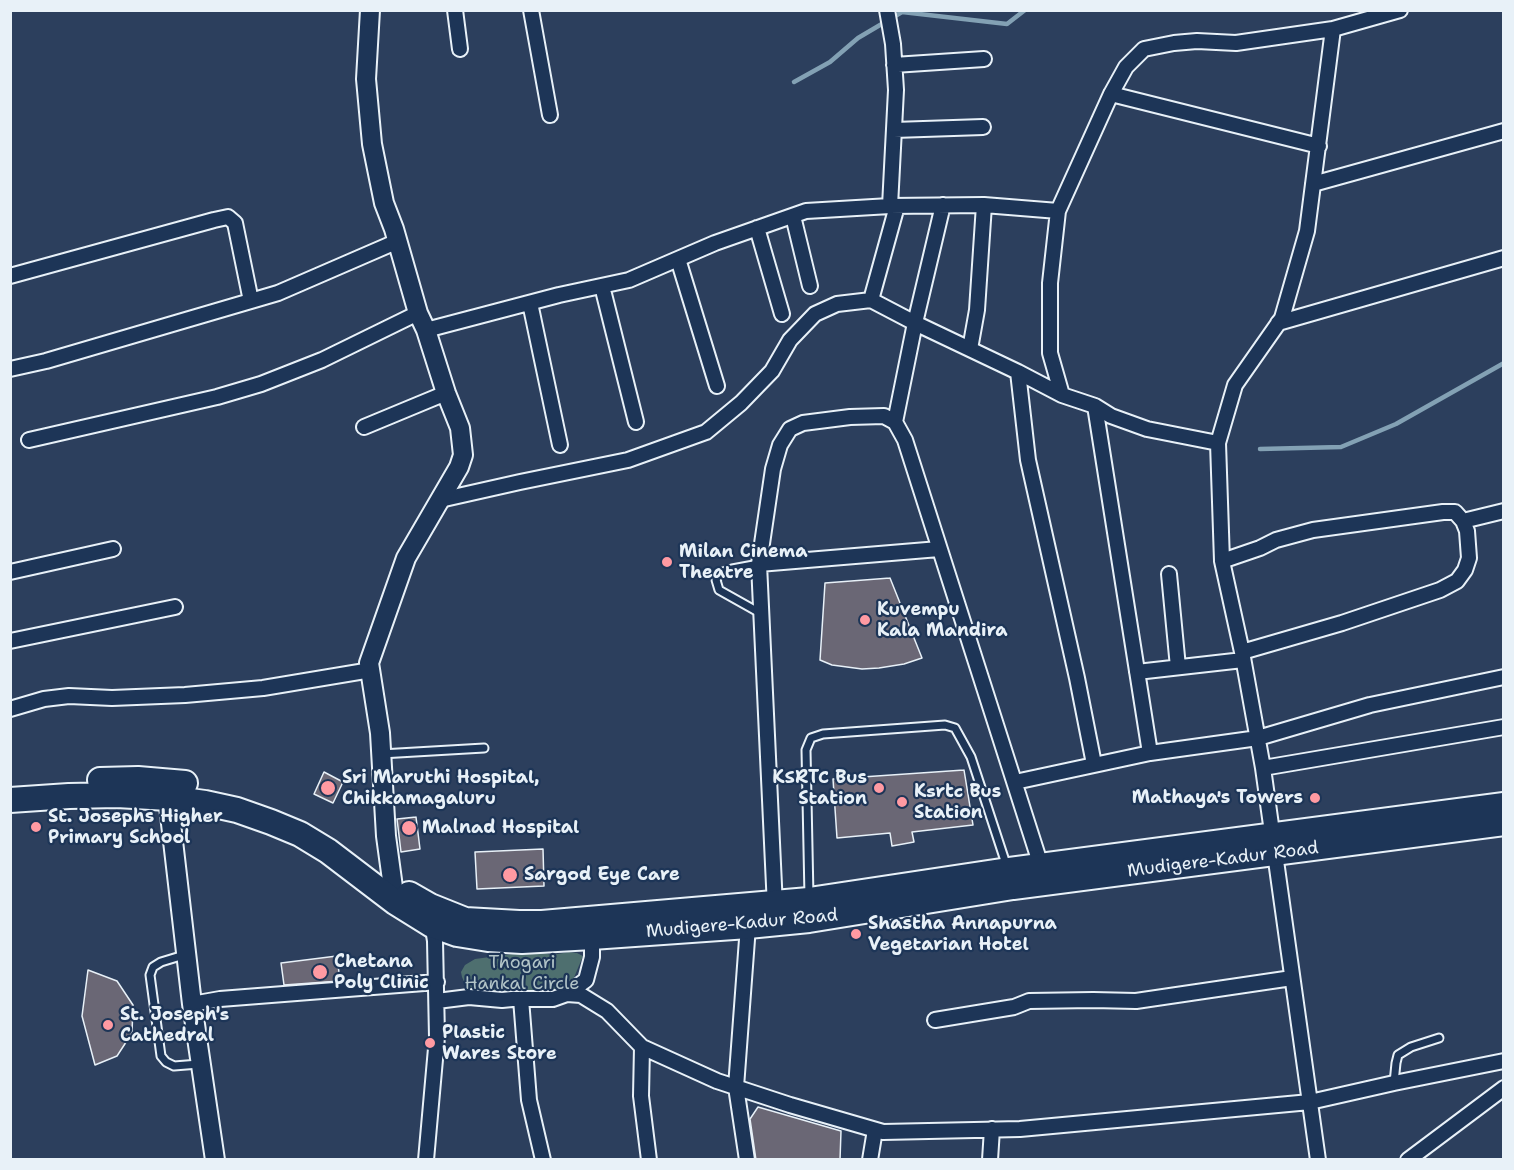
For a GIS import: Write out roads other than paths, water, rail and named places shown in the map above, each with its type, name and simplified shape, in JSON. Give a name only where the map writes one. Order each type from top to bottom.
[{"type":"highway","name":"Mudigere-Kadur Road","points":[[10,785],[138,778],[223,790],[278,808],[344,846],[394,893]]},
{"type":"highway","name":"Mudigere-Kadur Road","points":[[10,800],[117,795],[168,798],[237,810],[300,834],[431,915],[457,934],[488,939],[522,941],[748,926],[776,913]]},
{"type":"highway","name":"Mudigere-Kadur Road","points":[[1274,845],[1503,805]]},
{"type":"highway","name":"Mudigere-Kadur Road","points":[[431,915],[465,920],[542,923],[776,913],[1044,874],[1274,845],[1503,823]]},
{"type":"street","points":[[370,10],[366,79],[372,144],[384,203],[398,241],[418,313],[460,428],[463,455],[459,467],[406,558],[369,663],[380,734],[386,836],[394,893]]},
{"type":"street","points":[[455,10],[460,49]]},
{"type":"street","points":[[531,10],[550,115]]},
{"type":"street","points":[[871,300],[893,206],[896,90],[887,10]]},
{"type":"street","points":[[1062,395],[1050,353],[1050,283],[1058,211],[1111,94],[1126,68],[1144,49],[1197,41],[1236,43],[1333,29],[1400,10]]},
{"type":"street","points":[[1317,1160],[1263,768],[1222,561],[1218,443],[1235,385],[1282,318],[1307,231],[1333,29]]},
{"type":"street","points":[[894,65],[984,59]]},
{"type":"street","points":[[1111,94],[1319,146]]},
{"type":"street","points":[[894,130],[983,127]]},
{"type":"street","points":[[1313,184],[1503,131]]},
{"type":"street","points":[[895,422],[915,323],[943,205]]},
{"type":"street","points":[[426,330],[629,280],[715,243],[806,211],[893,206],[984,205],[1058,211]]},
{"type":"street","points":[[970,349],[977,309],[984,205]]},
{"type":"street","points":[[793,216],[810,286]]},
{"type":"street","points":[[10,276],[228,217],[235,223],[251,301]]},
{"type":"street","points":[[757,228],[782,314]]},
{"type":"street","points":[[10,369],[46,361],[278,293],[398,241]]},
{"type":"street","points":[[1278,323],[1503,258]]},
{"type":"street","points":[[678,259],[717,386]]},
{"type":"street","points":[[602,286],[636,422]]},
{"type":"street","points":[[440,500],[628,460],[706,432],[741,403],[771,371],[790,340],[815,314],[837,304],[871,300],[1062,395],[1095,406],[1112,416],[1147,429],[1218,443]]},
{"type":"street","points":[[530,303],[560,445]]},
{"type":"street","points":[[29,440],[217,397],[261,384],[322,360],[418,313]]},
{"type":"street","points":[[1018,372],[1028,460],[1094,765]]},
{"type":"street","points":[[364,427],[446,393]]},
{"type":"street","points":[[1095,406],[1150,753]]},
{"type":"street","points":[[776,913],[759,564],[773,469],[780,445],[790,429],[803,423],[850,417],[884,416],[895,422],[906,440],[1044,874]]},
{"type":"street","points":[[1463,521],[1503,511]]},
{"type":"street","points":[[1137,672],[1242,656],[1440,590],[1457,581],[1465,570],[1469,558],[1467,531],[1463,521],[1455,512],[1443,512],[1313,530],[1276,540],[1222,561]]},
{"type":"street","points":[[10,572],[114,549]]},
{"type":"street","points":[[759,564],[939,549]]},
{"type":"street","points":[[1169,574],[1178,667]]},
{"type":"street","points":[[10,641],[175,607]]},
{"type":"street","points":[[10,709],[44,699],[69,696],[112,698],[196,694],[264,688],[371,670]]},
{"type":"street","points":[[1015,782],[1150,753],[1258,738],[1370,705],[1503,676]]},
{"type":"street","points":[[1263,768],[1503,727]]},
{"type":"street","points":[[168,798],[192,1004],[215,1160]]},
{"type":"street","points":[[426,1160],[437,1001],[435,941],[431,915]]},
{"type":"street","points":[[747,1160],[736,1087],[748,926]]},
{"type":"street","points":[[437,1001],[469,997],[502,1000],[553,999],[567,994],[586,980],[592,957],[592,937]]},
{"type":"street","points":[[935,1020],[1014,1006],[1029,1001],[1136,1001],[1292,978]]},
{"type":"street","points":[[192,1004],[220,999],[437,982]]},
{"type":"street","points":[[567,994],[581,995],[607,1011],[642,1047],[717,1081],[883,1132],[1020,1129],[1310,1102],[1503,1061]]},
{"type":"street","points":[[521,999],[529,1100],[543,1160]]},
{"type":"street","points":[[642,1047],[641,1096],[649,1160]]},
{"type":"street","points":[[1408,1160],[1503,1088]]},
{"type":"street","points":[[990,1160],[992,1129]]},
{"type":"street","points":[[870,1160],[875,1130]]},
{"type":"lane","points":[[759,564],[732,568],[720,573],[716,580],[718,590],[760,613]]},
{"type":"lane","points":[[809,910],[806,750],[811,738],[823,734],[945,725],[955,728],[971,757],[1011,879]]},
{"type":"lane","points":[[381,754],[484,748]]},
{"type":"lane","points":[[186,954],[161,962],[153,967],[150,975],[161,1056],[174,1066],[201,1064]]},
{"type":"lane","points":[[1394,1083],[1398,1055],[1411,1047],[1440,1038]]},
{"type":"waterway","points":[[794,82],[830,62],[858,38],[902,12],[1007,24],[1025,10]]},
{"type":"waterway","points":[[1260,449],[1341,447],[1396,424],[1504,363]]},
{"type":"place","name":"Milan Cinema Theatre","points":[[667,562]]},
{"type":"place","name":"Kuvempu Kala Mandira","points":[[865,620]]},
{"type":"place","name":"Sri Maruthi Hospital, Chikkamagaluru","points":[[328,788]]},
{"type":"place","name":"KSRTC Bus Station","points":[[879,788]]},
{"type":"place","name":"Mathaya's Towers","points":[[1315,798]]},
{"type":"place","name":"Ksrtc Bus Station","points":[[902,802]]},
{"type":"place","name":"St. Josephs Higher Primary School","points":[[36,827]]},
{"type":"place","name":"Malnad Hospital","points":[[409,828]]},
{"type":"place","name":"Sargod Eye Care","points":[[510,875]]},
{"type":"place","name":"Shastha Annapurna Vegetarian Hotel","points":[[856,934]]},
{"type":"place","name":"Chetana Poly Clinic","points":[[320,972]]},
{"type":"place","name":"St. Joseph's Cathedral","points":[[108,1025]]},
{"type":"place","name":"Plastic Wares Store","points":[[430,1043]]},
{"type":"park label","name":"Thogari Hankal Circle","points":[[522,973]]}]
